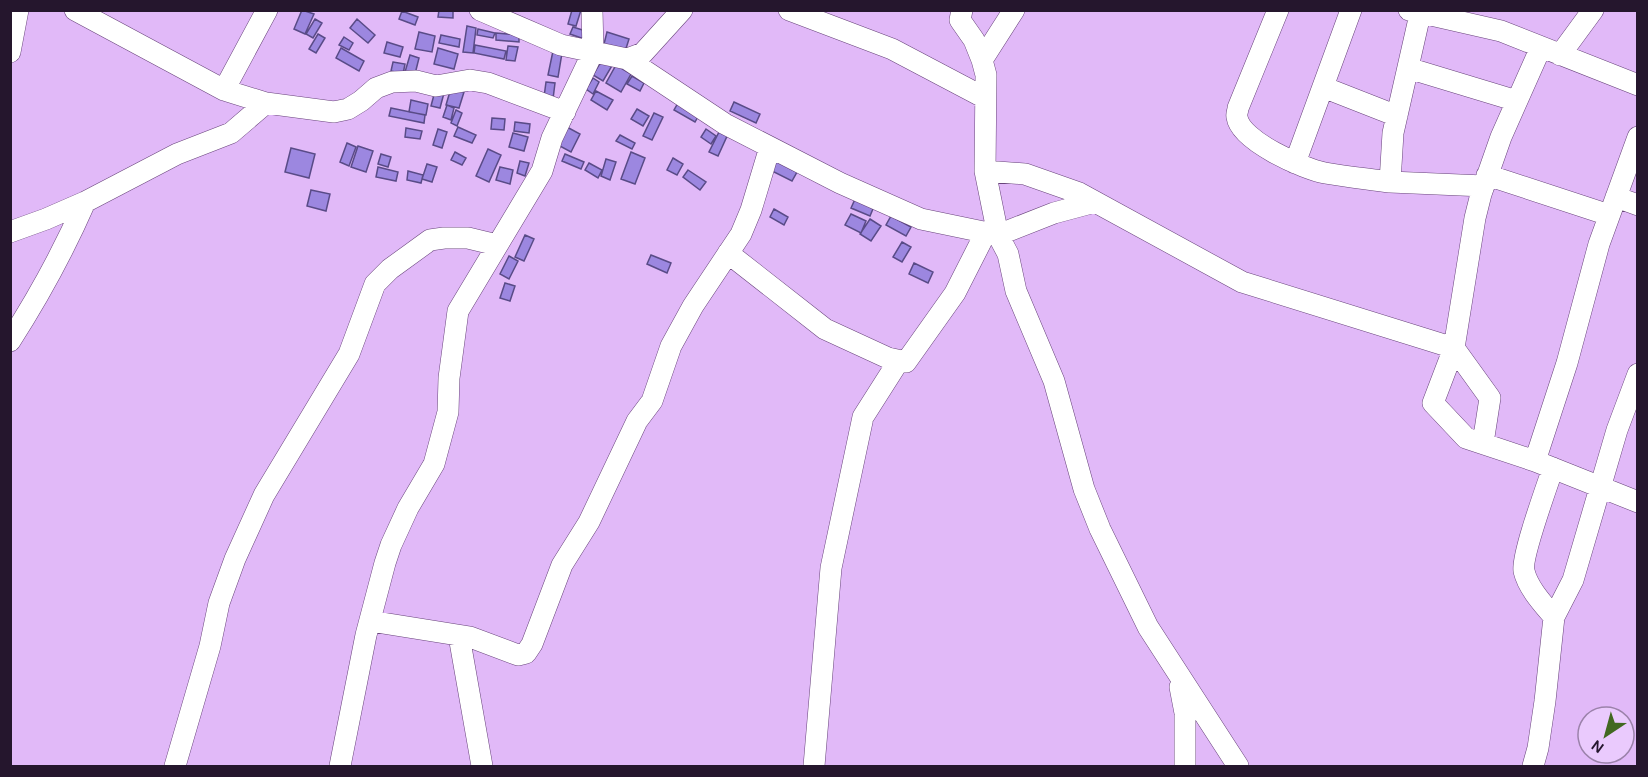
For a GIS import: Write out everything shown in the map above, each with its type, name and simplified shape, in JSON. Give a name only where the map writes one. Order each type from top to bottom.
[{"type":"street","points":[[10,52],[18,10]]},
{"type":"street","points":[[75,10],[224,90],[266,103],[334,112],[348,109],[376,88],[392,82],[416,81],[436,86],[470,80],[488,83],[565,112]]},
{"type":"street","points":[[224,90],[267,10]]},
{"type":"street","points":[[480,10],[561,45],[627,59],[725,124],[840,183],[921,219],[992,233],[1095,202]]},
{"type":"street","points":[[340,766],[370,621],[391,545],[422,480],[434,464],[448,412],[449,378],[458,311],[542,171],[552,138],[593,52],[592,10]]},
{"type":"street","points":[[627,59],[643,53],[682,10]]},
{"type":"street","points":[[789,10],[892,49],[985,98]]},
{"type":"street","points":[[962,10],[960,20],[974,40],[986,75],[985,171],[992,233],[1008,254],[1016,291],[1054,381],[1084,489],[1148,627],[1238,766]]},
{"type":"street","points":[[982,60],[1014,10]]},
{"type":"street","points":[[1278,10],[1238,108],[1237,117],[1242,128],[1261,146],[1295,164],[1323,172],[1390,182],[1486,181],[1613,206],[1638,205]]},
{"type":"street","points":[[1295,164],[1351,10]]},
{"type":"street","points":[[1593,10],[1550,51],[1517,101],[1501,137],[1475,218],[1454,348],[1433,403],[1462,436],[1544,464],[1638,502]]},
{"type":"street","points":[[1390,182],[1393,133],[1408,68],[1417,11],[1500,31],[1638,86]]},
{"type":"street","points":[[1408,68],[1517,101]]},
{"type":"street","points":[[1323,87],[1397,116]]},
{"type":"street","points":[[10,232],[86,202],[177,154],[231,133],[266,103]]},
{"type":"street","points":[[1554,617],[1537,597],[1524,570],[1526,554],[1567,363],[1599,244],[1638,137]]},
{"type":"street","points":[[370,621],[482,640],[518,655],[526,653],[532,644],[562,566],[589,522],[637,420],[652,401],[671,346],[693,306],[741,234],[751,210],[770,147]]},
{"type":"street","points":[[985,171],[1025,174],[1079,193],[1242,282],[1454,348],[1490,398],[1483,443]]},
{"type":"street","points":[[10,341],[28,314],[86,202]]},
{"type":"street","points":[[728,253],[825,329],[898,362],[906,362],[955,293],[992,233]]},
{"type":"street","points":[[175,766],[210,646],[219,603],[236,559],[264,495],[349,354],[375,284],[390,269],[430,240],[444,237],[468,238],[497,245]]},
{"type":"street","points":[[814,766],[831,568],[863,417],[898,362]]},
{"type":"street","points":[[1533,766],[1545,701],[1554,617],[1572,580],[1617,430],[1638,374]]},
{"type":"street","points":[[459,636],[482,766]]},
{"type":"street","points":[[1178,674],[1185,713],[1185,766]]},
{"type":"building","points":[[302,10],[314,14],[305,34],[294,29]]},
{"type":"building","points":[[439,10],[453,10],[453,18],[438,17]]},
{"type":"building","points":[[572,10],[581,10],[576,26],[568,24]]},
{"type":"building","points":[[402,11],[418,17],[415,25],[399,19]]},
{"type":"building","points":[[315,19],[322,23],[313,38],[306,34]]},
{"type":"building","points":[[357,19],[375,35],[368,43],[350,28]]},
{"type":"building","points":[[467,26],[476,28],[473,53],[463,52]]},
{"type":"building","points":[[573,27],[589,32],[587,40],[570,34]]},
{"type":"building","points":[[478,29],[495,33],[493,38],[477,35]]},
{"type":"building","points":[[419,32],[435,36],[432,52],[415,49]]},
{"type":"building","points":[[607,32],[629,39],[624,55],[603,48]]},
{"type":"building","points":[[496,33],[519,35],[519,42],[496,40]]},
{"type":"building","points":[[318,34],[325,38],[316,53],[309,49]]},
{"type":"building","points":[[441,35],[460,39],[459,47],[439,43]]},
{"type":"building","points":[[344,37],[353,43],[349,50],[339,45]]},
{"type":"building","points":[[387,42],[403,47],[400,57],[384,53]]},
{"type":"building","points":[[475,45],[506,51],[504,59],[474,53]]},
{"type":"building","points":[[508,46],[518,47],[515,61],[506,60]]},
{"type":"building","points":[[341,48],[364,61],[359,71],[336,58]]},
{"type":"building","points":[[438,48],[458,54],[454,69],[434,64]]},
{"type":"building","points":[[553,51],[562,53],[558,77],[548,75]]},
{"type":"building","points":[[410,55],[419,58],[415,74],[405,72]]},
{"type":"building","points":[[603,58],[613,64],[603,81],[593,75]]},
{"type":"building","points":[[393,62],[405,64],[403,74],[391,71]]},
{"type":"building","points":[[616,65],[631,74],[621,92],[606,83]]},
{"type":"building","points":[[632,76],[644,83],[640,91],[627,84]]},
{"type":"building","points":[[593,78],[599,82],[593,94],[586,89]]},
{"type":"building","points":[[546,82],[555,83],[553,99],[544,97]]},
{"type":"building","points":[[451,88],[464,92],[459,108],[446,105]]},
{"type":"building","points":[[435,91],[444,93],[440,108],[431,106]]},
{"type":"building","points":[[596,91],[613,100],[607,110],[591,100]]},
{"type":"building","points":[[411,100],[428,104],[426,115],[409,112]]},
{"type":"building","points":[[734,102],[760,114],[756,123],[730,111]]},
{"type":"building","points":[[678,103],[699,115],[695,122],[674,110]]},
{"type":"building","points":[[447,105],[454,108],[451,120],[443,117]]},
{"type":"building","points":[[391,108],[425,115],[424,123],[389,116]]},
{"type":"building","points":[[637,109],[649,116],[643,126],[631,119]]},
{"type":"building","points":[[456,110],[462,113],[457,126],[451,123]]},
{"type":"building","points":[[654,113],[663,117],[652,140],[643,136]]},
{"type":"building","points":[[492,118],[505,119],[504,130],[491,129]]},
{"type":"building","points":[[515,122],[530,124],[529,133],[514,131]]},
{"type":"building","points":[[565,126],[580,134],[571,152],[556,144]]},
{"type":"building","points":[[458,127],[476,135],[472,143],[454,136]]},
{"type":"building","points":[[406,128],[422,131],[420,139],[405,137]]},
{"type":"building","points":[[438,129],[447,132],[442,148],[433,145]]},
{"type":"building","points":[[706,129],[716,136],[711,144],[701,137]]},
{"type":"building","points":[[720,130],[728,134],[718,156],[709,152]]},
{"type":"building","points":[[513,133],[528,137],[524,151],[509,147]]},
{"type":"building","points":[[620,135],[635,143],[632,149],[616,141]]},
{"type":"building","points":[[347,143],[356,147],[349,166],[340,162]]},
{"type":"building","points":[[358,146],[373,151],[366,172],[351,167]]},
{"type":"building","points":[[291,148],[315,154],[309,178],[285,172]]},
{"type":"building","points":[[488,149],[501,155],[489,182],[476,176]]},
{"type":"building","points":[[455,152],[466,158],[462,165],[451,160]]},
{"type":"building","points":[[631,152],[645,158],[635,184],[621,179]]},
{"type":"building","points":[[381,154],[391,157],[388,167],[378,164]]},
{"type":"building","points":[[565,154],[584,162],[581,169],[562,161]]},
{"type":"building","points":[[673,158],[683,164],[677,175],[667,170]]},
{"type":"building","points":[[606,159],[616,162],[610,180],[601,176]]},
{"type":"building","points":[[771,159],[797,172],[792,181],[766,168]]},
{"type":"building","points":[[520,161],[529,163],[525,176],[517,173]]},
{"type":"building","points":[[589,163],[602,170],[598,178],[585,170]]},
{"type":"building","points":[[427,164],[437,167],[432,182],[422,179]]},
{"type":"building","points":[[378,167],[398,172],[396,181],[376,177]]},
{"type":"building","points":[[500,167],[513,170],[510,184],[496,180]]},
{"type":"building","points":[[688,170],[706,182],[700,190],[683,177]]},
{"type":"building","points":[[408,171],[423,175],[421,183],[407,180]]},
{"type":"building","points":[[311,190],[330,194],[326,211],[307,206]]},
{"type":"building","points":[[856,197],[875,204],[870,216],[851,208]]},
{"type":"building","points":[[774,209],[788,217],[784,225],[770,217]]},
{"type":"building","points":[[851,214],[866,221],[861,233],[845,225]]},
{"type":"building","points":[[891,216],[911,227],[906,236],[886,225]]},
{"type":"building","points":[[870,219],[881,226],[871,241],[860,234]]},
{"type":"building","points":[[525,235],[534,239],[524,261],[515,257]]},
{"type":"building","points":[[902,242],[911,247],[902,262],[893,257]]},
{"type":"building","points":[[651,255],[671,263],[667,273],[647,264]]},
{"type":"building","points":[[509,256],[518,261],[509,279],[500,274]]},
{"type":"building","points":[[914,263],[933,272],[928,283],[909,274]]},
{"type":"building","points":[[505,283],[515,286],[510,301],[500,298]]}]
